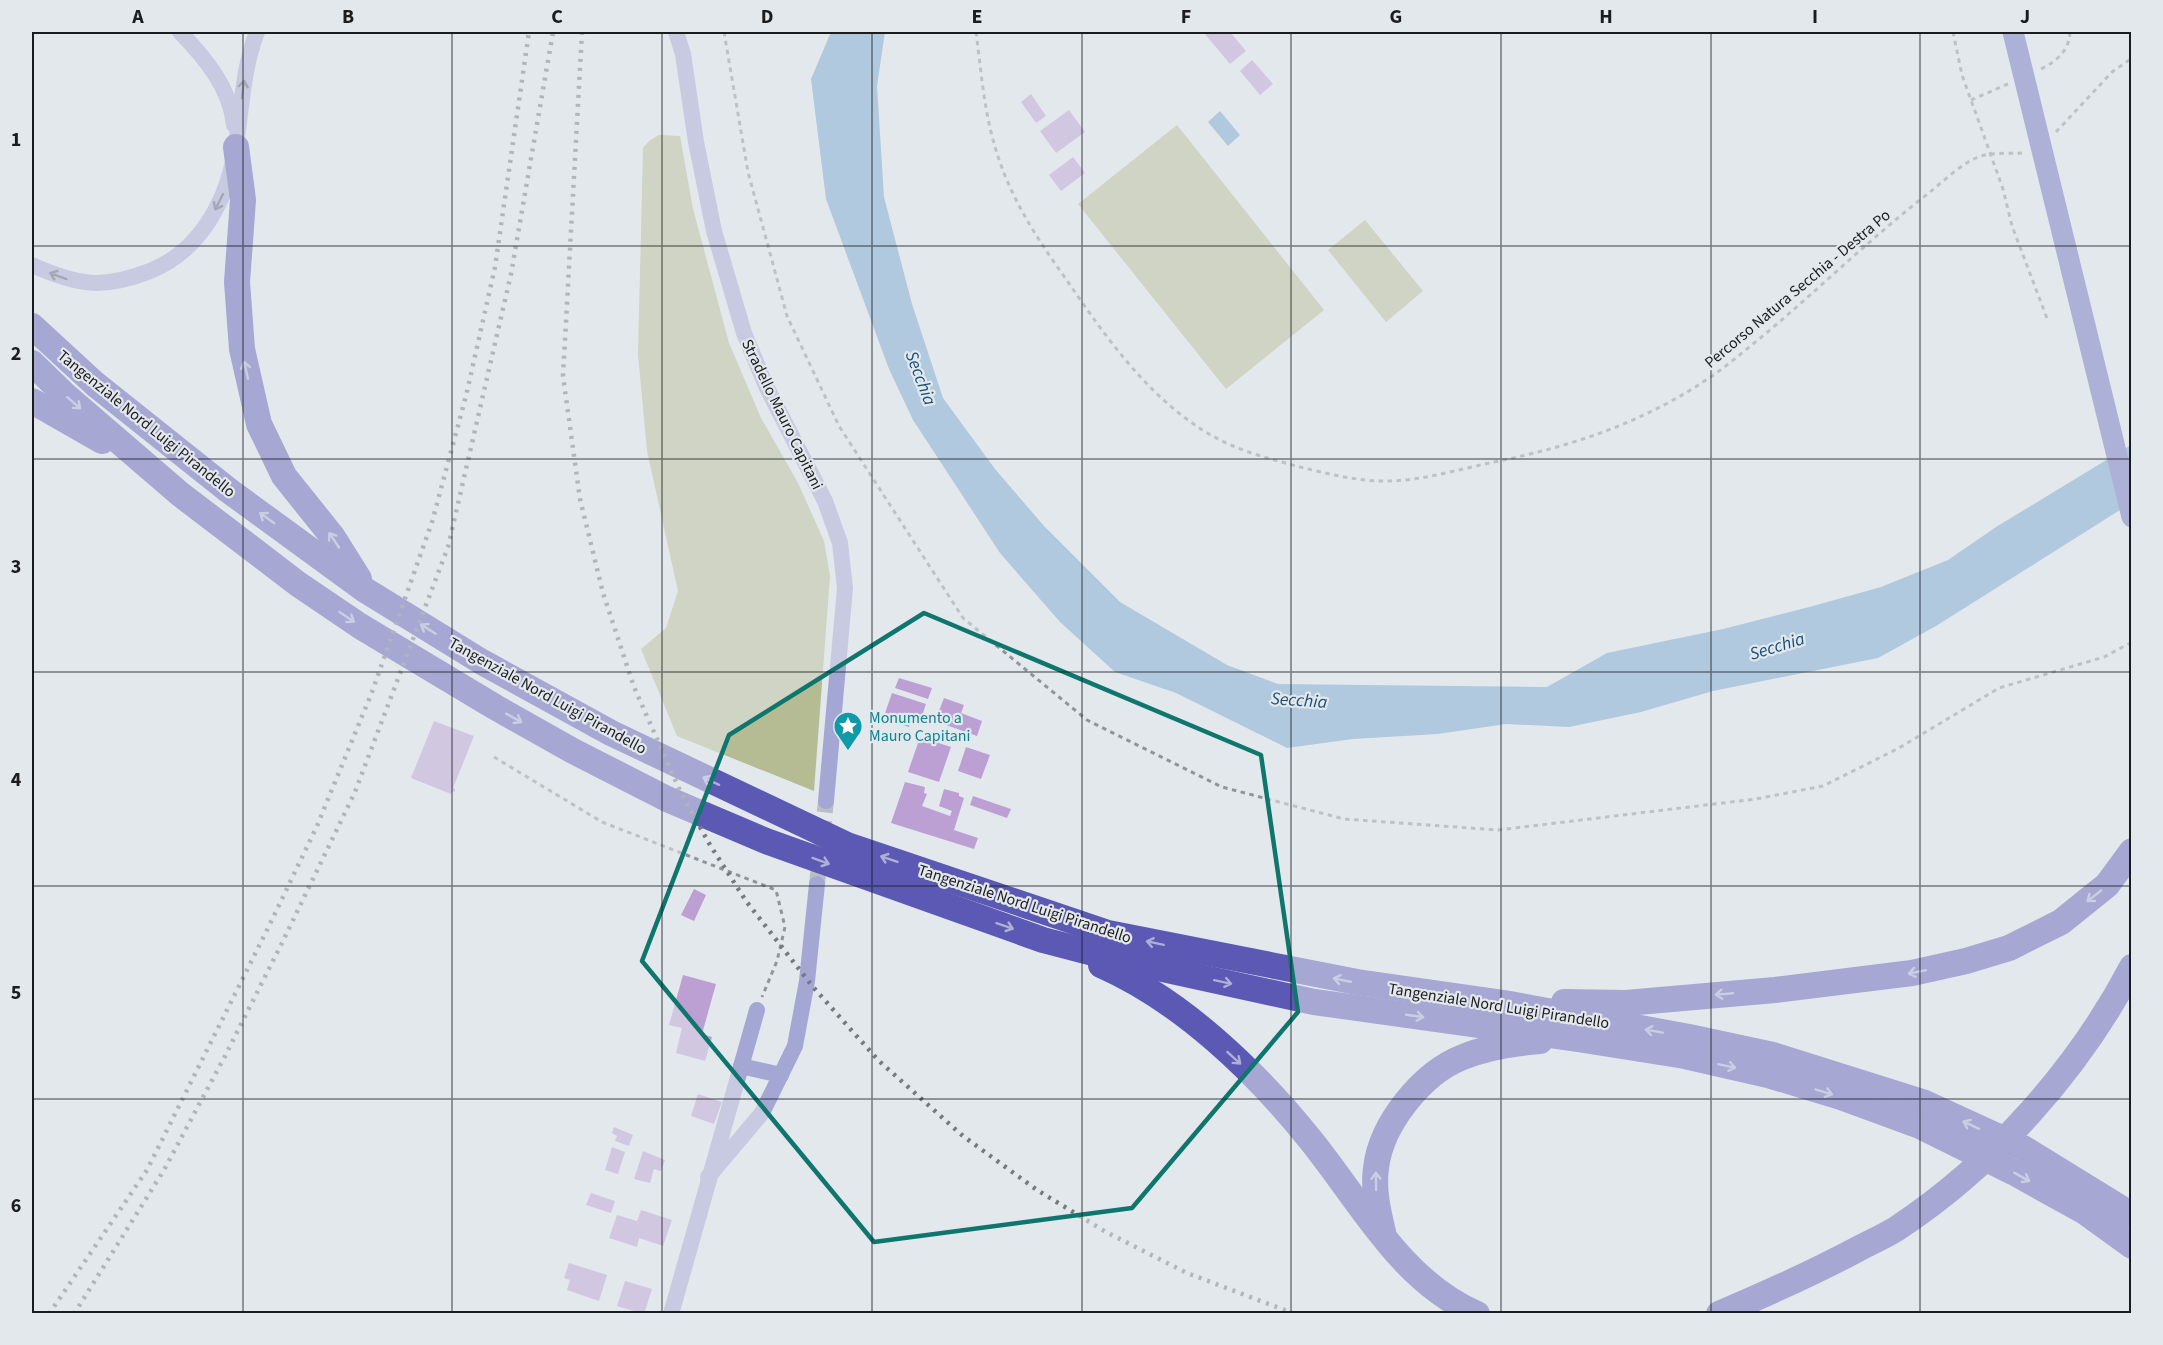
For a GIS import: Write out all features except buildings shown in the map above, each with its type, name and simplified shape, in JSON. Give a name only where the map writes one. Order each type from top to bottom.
[{"type":"highway","points":[[236,147],[243,200],[237,282],[242,349],[259,424],[284,476],[332,536],[365,590]]},
{"type":"highway","name":"Tangenziale Nord Luigi Pirandello","points":[[32,326],[95,384],[228,490],[365,590],[482,662],[611,733],[847,845],[1108,933],[1357,982],[1504,1003],[1689,1037],[1771,1065],[1925,1103],[2023,1148],[2132,1215]]},
{"type":"highway","name":"Tangenziale Nord Luigi Pirandello","points":[[32,363],[180,494],[273,566],[360,626],[573,751],[667,799],[766,841],[1043,940],[1108,957],[1314,1002],[1685,1056],[1771,1065],[1841,1097],[1920,1126],[2013,1172],[2085,1212],[2132,1246]]},
{"type":"highway","points":[[32,401],[102,441],[180,494]]},
{"type":"highway","points":[[1504,1003],[1626,1003],[1774,990],[1912,973],[1966,961],[2009,948],[2061,922],[2107,885],[2132,851]]},
{"type":"highway","points":[[1043,940],[1116,972],[1149,991],[1195,1023],[1252,1075],[1310,1138],[1348,1193],[1417,1273],[1456,1305],[1477,1314]]},
{"type":"highway","points":[[1719,1314],[1789,1285],[1895,1229],[1988,1158],[2071,1062],[2104,1014],[2132,967]]},
{"type":"highway","points":[[1385,1238],[1376,1205],[1376,1167],[1385,1137],[1400,1108],[1427,1078],[1463,1057],[1518,1043],[1579,1039]]},
{"type":"main road","points":[[2013,32],[2132,517]]},
{"type":"street","points":[[180,32],[207,60],[219,80],[234,119],[236,147]]},
{"type":"street","points":[[32,265],[63,278],[95,284],[127,280],[161,267],[189,248],[209,222],[225,190],[236,147],[245,73],[257,32]]},
{"type":"street","name":"Stradello Mauro Capitani","points":[[676,32],[683,54],[696,142],[714,231],[741,323],[766,386],[825,501],[840,543],[845,588],[826,801]]},
{"type":"street","points":[[708,1177],[762,1113],[795,1046],[807,981],[817,884]]},
{"type":"street","points":[[671,1314],[757,1010]]},
{"type":"street","points":[[741,1066],[781,1075]]},
{"type":"path","points":[[724,32],[748,172],[787,316],[839,426],[963,618],[1087,720],[1222,787],[1344,819],[1498,830],[1756,799],[1823,786],[1899,748],[1999,688],[2104,657],[2132,642]]},
{"type":"path","name":"Percorso Natura Secchia - Destra Po","points":[[976,32],[993,140],[1012,193],[1040,242],[1083,305],[1141,378],[1179,414],[1232,446],[1315,471],[1364,479],[1390,481],[1417,478],[1541,453],[1578,442],[1643,416],[1674,400],[1725,367],[1791,313],[1917,202],[1974,159],[1990,154],[2023,153]]},
{"type":"path","points":[[1953,32],[1962,75],[2003,189],[2012,226],[2048,321]]},
{"type":"path","points":[[2054,134],[2112,72],[2132,58]]},
{"type":"path","points":[[494,758],[602,822],[776,890],[785,927],[777,961],[757,1010]]},
{"type":"highlighted area","points":[[924,613],[1261,755],[1298,1012],[1132,1208],[874,1242],[642,961],[729,735]]},
{"type":"green space","points":[[1177,125],[1324,310],[1226,389],[1078,204]]},
{"type":"green space","points":[[659,135],[680,136],[693,209],[729,343],[761,418],[798,483],[824,541],[830,576],[814,791],[677,736],[641,649],[666,628],[678,591],[647,451],[638,354],[643,148]]},
{"type":"green space","points":[[1365,220],[1423,291],[1386,322],[1328,250]]},
{"type":"water","name":"Secchia","points":[[831,32],[885,32],[877,86],[884,197],[912,304],[943,398],[995,469],[1044,526],[1120,602],[1227,665],[1278,684],[1547,687],[1607,653],[1723,629],[1813,606],[1881,587],[1948,560],[1996,527],[2131,445],[2131,503],[1936,626],[1878,658],[1713,691],[1641,712],[1569,727],[1506,724],[1438,734],[1353,739],[1287,748],[1176,693],[1115,672],[1060,622],[1000,553],[913,420],[889,369],[826,199],[811,79]]},
{"type":"water","points":[[1220,111],[1240,135],[1228,146],[1208,122]]},
{"type":"tunnel","points":[[817,884],[826,801]]},
{"type":"railway","points":[[49,1314],[147,1170],[317,826],[372,692],[432,522],[466,396],[495,267],[529,32]]},
{"type":"railway","points":[[74,1314],[164,1170],[281,945],[355,792],[448,547],[511,274],[553,32]]},
{"type":"railway","points":[[582,32],[563,376],[580,499],[603,593],[634,687],[681,793],[710,845],[746,901],[813,987],[878,1060],[963,1136],[1037,1190],[1106,1232],[1187,1273],[1295,1314]]},
{"type":"place","name":"Monumento a Mauro Capitani","points":[[848,752]]}]
